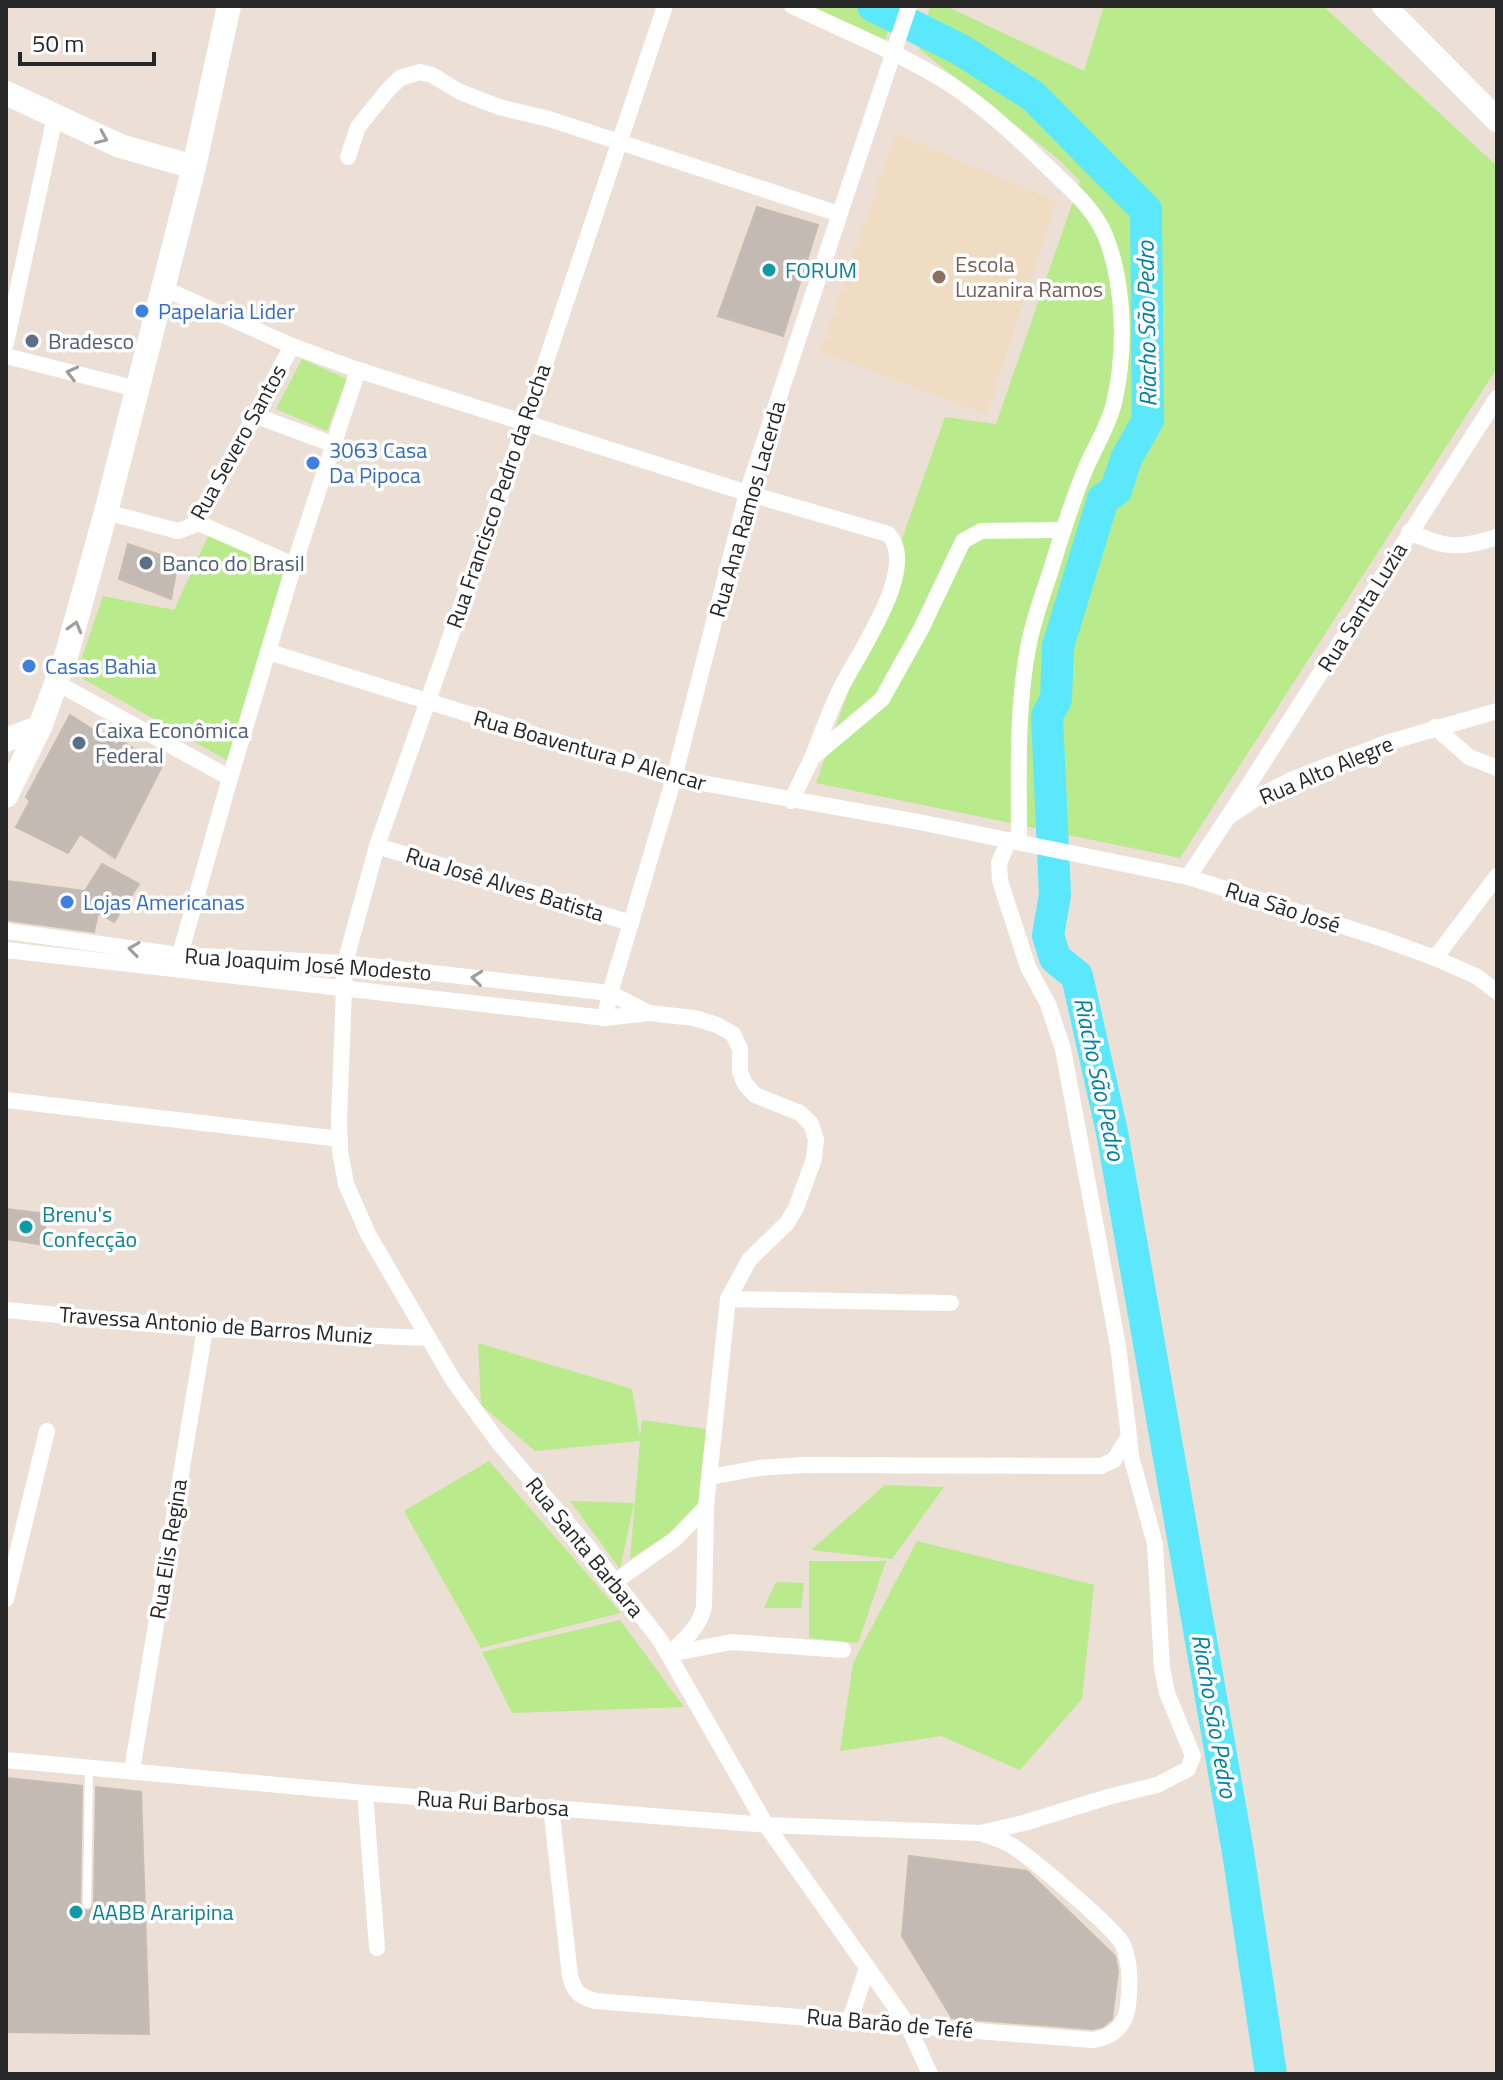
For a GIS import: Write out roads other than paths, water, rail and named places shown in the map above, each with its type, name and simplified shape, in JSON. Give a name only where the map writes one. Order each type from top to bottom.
[{"type":"main road","points":[[6,796],[40,727],[57,683],[106,512],[194,167],[229,6]]},
{"type":"main road","points":[[1384,6],[1497,120]]},
{"type":"main road","points":[[6,93],[120,146],[194,167]]},
{"type":"main road","points":[[6,740],[40,727]]},
{"type":"street","name":"Rua Francisco Pedro da Rocha","points":[[343,989],[345,963],[377,846],[525,424],[665,6]]},
{"type":"street","points":[[792,6],[892,52],[953,86],[984,110],[1074,192],[1095,218],[1105,235],[1117,285],[1121,327],[1114,405],[1081,480],[1029,640],[1020,742],[1021,843],[999,863],[1000,881],[1028,967],[1048,1004],[1063,1049],[1118,1346],[1131,1456],[1155,1544],[1162,1668],[1171,1704],[1193,1756],[1191,1766],[1182,1774],[1157,1785],[980,1833]]},
{"type":"street","name":"Rua Ana Ramos Lacerda","points":[[605,1018],[674,778],[747,493],[909,6]]},
{"type":"street","points":[[348,157],[358,127],[387,91],[400,78],[420,72],[499,107],[549,119],[839,214]]},
{"type":"street","points":[[6,343],[55,117]]},
{"type":"street","points":[[163,288],[292,346],[358,370],[747,493],[888,534],[897,548],[898,558],[878,621],[839,691],[791,801]]},
{"type":"street","name":"Rua Severo Santos","points":[[106,512],[178,531],[196,522],[292,346]]},
{"type":"street","points":[[6,356],[137,389]]},
{"type":"street","points":[[178,963],[294,565],[358,370]]},
{"type":"street","name":"Rua Santa Luzia","points":[[1228,817],[1497,398]]},
{"type":"street","points":[[254,415],[332,444]]},
{"type":"street","points":[[196,522],[294,565]]},
{"type":"street","points":[[812,758],[882,699],[921,629],[963,541],[981,531],[1063,530]]},
{"type":"street","points":[[1409,532],[1454,547],[1469,546],[1497,537]]},
{"type":"street","name":"Rua Boaventura P Alencar","points":[[269,652],[674,778],[1059,850]]},
{"type":"street","points":[[57,683],[230,778]]},
{"type":"street","name":"Rua Alto Alegre","points":[[1188,877],[1228,817],[1258,797],[1291,780],[1435,727],[1497,711]]},
{"type":"street","points":[[1435,727],[1469,757],[1497,768]]},
{"type":"street","name":"Rua Josê Alves Batista","points":[[377,846],[631,923]]},
{"type":"street","name":"Rua São José","points":[[1059,850],[1188,877],[1380,938],[1476,976],[1497,992]]},
{"type":"street","points":[[1435,958],[1497,876]]},
{"type":"street","name":"Rua Joaquim José Modesto","points":[[6,931],[343,989],[605,1018],[649,1013]]},
{"type":"street","name":"Rua Joaquim José Modesto","points":[[6,950],[178,963],[345,963],[610,993]]},
{"type":"street","points":[[522,1009],[525,983]]},
{"type":"street","name":"Rua Santa Barbara","points":[[343,989],[340,1139],[346,1184],[368,1234],[453,1380],[499,1443],[616,1581],[669,1654],[766,1825],[907,2024],[930,2074]]},
{"type":"street","points":[[610,993],[649,1013],[694,1018],[733,1034],[740,1049],[740,1072],[745,1084],[755,1095],[800,1113],[811,1124],[816,1139],[814,1159],[796,1208],[787,1223],[749,1260],[728,1299],[706,1507],[705,1594],[701,1619],[669,1654]]},
{"type":"street","points":[[6,1100],[340,1139]]},
{"type":"street","points":[[728,1299],[951,1303]]},
{"type":"street","name":"Travessa Antonio de Barros Muniz","points":[[6,1310],[205,1329],[427,1338]]},
{"type":"street","name":"Rua Elis Regina","points":[[132,1770],[205,1329]]},
{"type":"street","points":[[6,1599],[47,1431]]},
{"type":"street","points":[[710,1477],[759,1468],[801,1465],[1101,1466],[1114,1460],[1129,1436]]},
{"type":"street","points":[[616,1581],[675,1539],[706,1507]]},
{"type":"street","points":[[669,1654],[732,1642],[843,1650]]},
{"type":"street","name":"Rua Rui Barbosa","points":[[6,1760],[766,1825],[980,1833]]},
{"type":"street","points":[[365,1793],[377,1948]]},
{"type":"street","name":"Rua Barão de Tefé","points":[[551,1807],[570,1976],[573,1989],[581,1996],[595,2001],[1092,2040],[1107,2038],[1122,2025],[1127,2009],[1130,1972],[1122,1941],[1027,1855],[1006,1842],[980,1833]]},
{"type":"street","points":[[850,2020],[867,1968]]},
{"type":"lane","points":[[87,1904],[89,1767]]},
{"type":"waterway","name":"Riacho São Pedro","points":[[873,6],[961,50],[1033,96],[1146,210],[1148,420],[1126,459],[1116,490],[1103,499],[1058,646],[1056,699],[1047,716],[1055,895],[1048,935],[1055,958],[1077,976],[1112,1132],[1238,1852],[1271,2074]]},
{"type":"place","name":"FORUM","points":[[769,270]]},
{"type":"place","name":"Escola Luzanira Ramos","points":[[939,277]]},
{"type":"place","name":"Papelaria Lider","points":[[142,311]]},
{"type":"place","name":"Bradesco","points":[[32,341]]},
{"type":"place","name":"3063 Casa Da Pipoca","points":[[313,463]]},
{"type":"place","name":"Banco do Brasil","points":[[146,563]]},
{"type":"place","name":"Casas Bahia","points":[[29,666]]},
{"type":"place","name":"Caixa Econômica Federal","points":[[79,743]]},
{"type":"place","name":"Lojas Americanas","points":[[67,902]]},
{"type":"place","name":"Brenu's Confecção","points":[[26,1227]]},
{"type":"place","name":"AABB Araripina","points":[[76,1912]]}]
